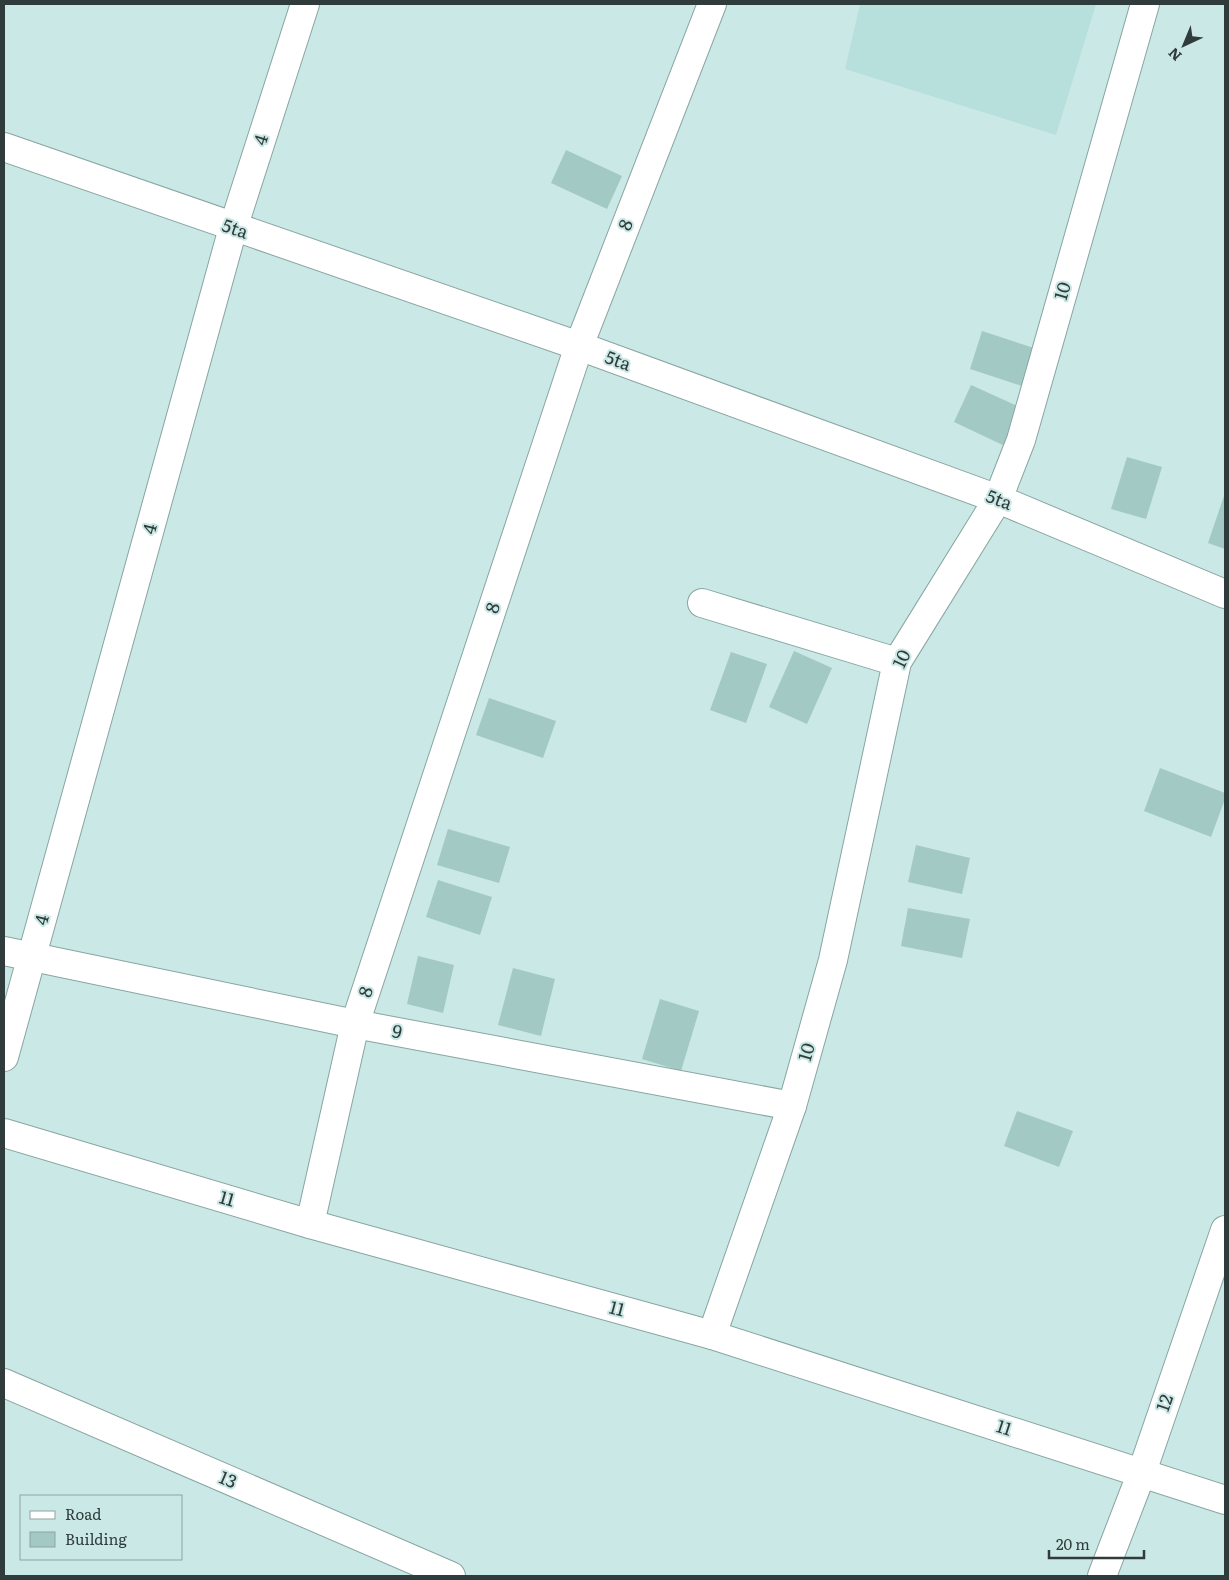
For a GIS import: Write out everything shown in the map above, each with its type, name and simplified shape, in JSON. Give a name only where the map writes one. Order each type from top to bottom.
[{"type":"street","name":"4","points":[[4,1057],[233,228],[305,4]]},
{"type":"street","name":"8","points":[[310,1224],[355,1024],[579,346],[712,4]]},
{"type":"street","name":"10","points":[[712,1335],[792,1106],[833,960],[897,662],[998,499],[1021,440],[1145,4]]},
{"type":"street","name":"5ta","points":[[4,147],[233,228],[579,346],[998,499],[1225,594]]},
{"type":"street","points":[[702,603],[897,662]]},
{"type":"street","name":"9","points":[[4,951],[355,1024],[792,1106]]},
{"type":"street","name":"11","points":[[4,1134],[310,1224],[712,1335],[1225,1500]]},
{"type":"street","name":"12","points":[[1102,1576],[1142,1472],[1225,1230]]},
{"type":"street","name":"13","points":[[4,1384],[452,1576]]},
{"type":"shaded area","points":[[860,4],[1096,4],[1056,135],[845,69]]},
{"type":"building","points":[[566,150],[622,176],[607,209],[551,183]]},
{"type":"building","points":[[982,331],[1040,350],[1028,388],[970,369]]},
{"type":"building","points":[[971,385],[1024,409],[1007,447],[954,422]]},
{"type":"building","points":[[1127,457],[1162,467],[1146,519],[1111,509]]},
{"type":"building","points":[[1225,493],[1225,549],[1208,543]]},
{"type":"building","points":[[794,651],[832,668],[807,724],[769,707]]},
{"type":"building","points":[[731,652],[767,664],[746,723],[710,710]]},
{"type":"building","points":[[489,698],[556,721],[543,758],[476,735]]},
{"type":"building","points":[[1160,768],[1225,793],[1225,799],[1211,837],[1144,811]]},
{"type":"building","points":[[448,829],[510,847],[499,883],[437,865]]},
{"type":"building","points":[[916,845],[970,858],[962,894],[908,882]]},
{"type":"building","points":[[438,880],[492,897],[480,935],[426,917]]},
{"type":"building","points":[[908,908],[970,919],[962,958],[901,946]]},
{"type":"building","points":[[418,956],[454,965],[443,1013],[407,1004]]},
{"type":"building","points":[[513,968],[555,979],[541,1036],[498,1025]]},
{"type":"building","points":[[660,999],[699,1011],[681,1071],[642,1059]]},
{"type":"building","points":[[1017,1111],[1073,1131],[1059,1167],[1004,1146]]}]
